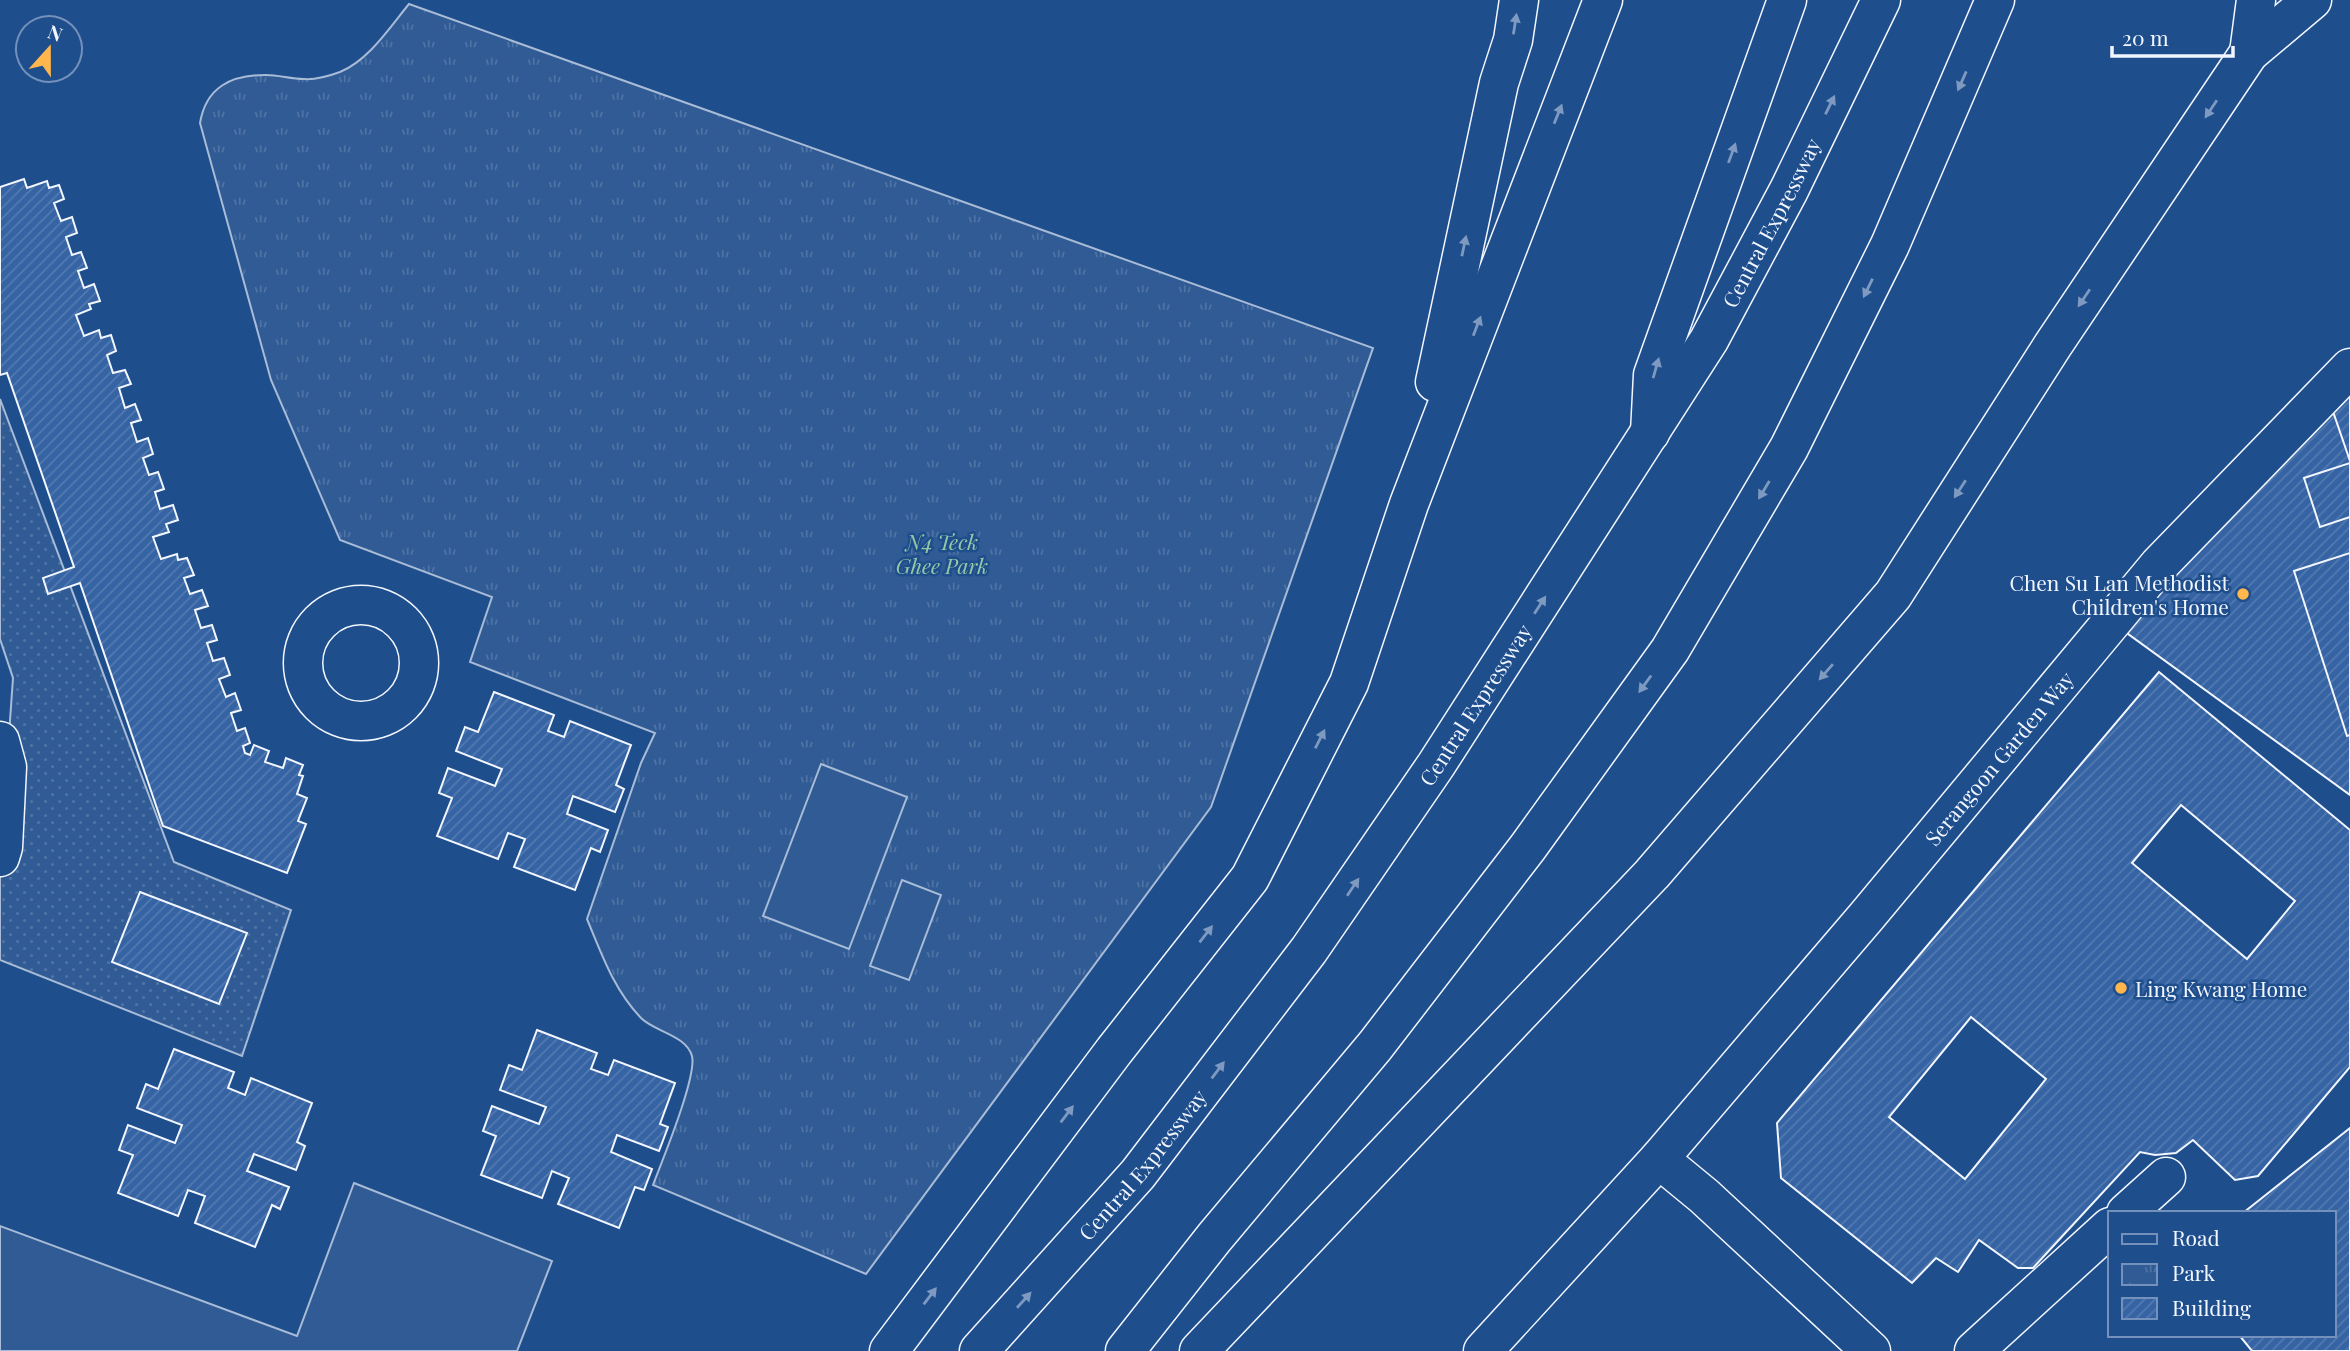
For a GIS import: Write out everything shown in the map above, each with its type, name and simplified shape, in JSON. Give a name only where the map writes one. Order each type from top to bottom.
[{"type":"main road","points":[[1409,504],[1499,83],[1513,40],[1518,0]]},
{"type":"main road","points":[[889,1351],[1114,1051],[1250,878],[1349,683],[1409,504],[1603,0]]},
{"type":"main road","points":[[2249,52],[2256,0]]},
{"type":"main road","points":[[1199,1351],[1652,874],[1893,595],[2053,345],[2249,52],[2312,0]]},
{"type":"main road","name":"Central Expressway","points":[[979,1351],[1138,1174],[1309,950],[1436,765],[1709,340],[1788,190],[1880,3]]},
{"type":"main road","points":[[1650,435],[1653,375],[1786,4]]},
{"type":"main road","points":[[1125,1351],[1214,1238],[1375,1046],[1528,847],[1670,650],[1789,448],[1890,245],[1992,9]]},
{"type":"main road","name":"Serangoon Garden Way","points":[[1483,1351],[1659,1158],[1866,918],[2160,565],[2350,368]]},
{"type":"main road","points":[[0,741],[7,767],[3,847],[0,857]]},
{"type":"main road","points":[[1659,1158],[1704,1196],[1871,1351]]},
{"type":"main road","points":[[2128,1211],[2166,1177]]},
{"type":"main road","points":[[1974,1351],[2108,1229]]},
{"type":"green space","name":"N4 Teck Ghee Park","points":[[409,4],[1373,348],[1211,807],[866,1274],[653,1185],[684,1100],[692,1056],[689,1049],[677,1038],[641,1018],[623,996],[587,919],[641,763],[655,733],[470,662],[492,597],[340,540],[271,380],[200,123],[203,111],[214,92],[242,77],[266,75],[313,79],[351,67],[378,42]]},
{"type":"green space","points":[[0,399],[174,862],[291,910],[242,1056],[0,960],[0,862],[13,678],[0,639]]},
{"type":"shaded area","points":[[821,764],[907,797],[849,949],[763,916]]},
{"type":"shaded area","points":[[902,880],[941,895],[909,980],[870,966]]},
{"type":"shaded area","points":[[354,1183],[552,1261],[517,1351],[0,1351],[0,1226],[297,1336]]},
{"type":"building","points":[[24,179],[27,188],[47,181],[49,188],[59,185],[64,199],[54,203],[61,221],[72,217],[77,233],[66,237],[72,255],[81,252],[87,268],[78,271],[84,288],[94,284],[100,301],[89,304],[91,309],[76,315],[84,336],[99,330],[101,338],[111,335],[116,351],[107,355],[113,373],[125,370],[131,384],[119,388],[125,408],[135,404],[141,420],[131,423],[137,442],[148,438],[153,454],[143,458],[149,475],[158,472],[164,489],[155,492],[160,509],[173,505],[178,520],[166,524],[169,532],[153,537],[161,559],[177,554],[178,560],[187,558],[194,575],[184,578],[190,594],[202,590],[208,606],[195,610],[201,628],[212,625],[217,640],[207,643],[213,661],[224,658],[230,675],[219,679],[226,697],[235,693],[241,710],[231,713],[237,731],[245,728],[250,743],[243,746],[245,753],[250,755],[254,745],[269,751],[265,762],[283,768],[286,758],[303,765],[299,775],[303,776],[297,794],[307,798],[298,821],[306,824],[287,873],[163,826],[80,583],[48,594],[43,578],[74,567],[7,373],[0,375],[0,187]]},
{"type":"building","name":"Chen Su Lan Methodist Children's Home","points":[[2350,368],[2350,795],[2113,623]]},
{"type":"building","points":[[2350,386],[2350,461],[2327,394]]},
{"type":"building","points":[[2350,463],[2350,517],[2320,527],[2304,478]]},
{"type":"building","points":[[2350,553],[2350,735],[2347,736],[2294,571]]},
{"type":"building","name":"Ling Kwang Home","points":[[2159,672],[2350,830],[2350,1067],[2258,1176],[2235,1180],[2193,1140],[2176,1153],[2155,1155],[2140,1152],[2033,1268],[2018,1268],[1979,1240],[1958,1272],[1936,1258],[1912,1283],[1781,1178],[1777,1123]],"holes":[[[2181,805],[2295,901],[2247,959],[2132,863]],[[1971,1017],[2046,1079],[1965,1179],[1889,1117]]]},
{"type":"building","points":[[494,692],[554,715],[548,731],[564,737],[570,721],[631,745],[616,785],[624,789],[615,812],[573,796],[567,814],[608,830],[600,852],[591,848],[575,890],[514,867],[525,839],[508,833],[498,859],[437,836],[452,798],[439,793],[448,768],[495,786],[502,769],[456,751],[465,727],[478,732]]},
{"type":"building","points":[[140,892],[247,933],[219,1004],[112,962]]},
{"type":"building","points":[[537,1030],[597,1053],[591,1069],[608,1075],[614,1060],[675,1083],[660,1124],[668,1127],[659,1151],[617,1135],[611,1152],[652,1169],[644,1190],[635,1187],[619,1228],[558,1204],[569,1178],[552,1171],[542,1198],[481,1175],[496,1136],[483,1131],[492,1106],[539,1124],[546,1107],[500,1090],[509,1065],[522,1070]]},
{"type":"building","points":[[174,1049],[234,1072],[228,1088],[245,1095],[251,1078],[312,1103],[297,1142],[305,1146],[296,1170],[254,1154],[247,1171],[289,1187],[280,1209],[272,1205],[255,1247],[195,1223],[205,1196],[188,1190],[178,1216],[118,1193],[133,1155],[119,1150],[128,1125],[175,1143],[182,1125],[137,1108],[146,1084],[158,1089]]},
{"type":"building","points":[[2350,1128],[2350,1351],[2252,1351],[2241,1337],[2336,1337],[2336,1211],[2246,1211]]},
{"type":"place","name":"Chen Su Lan Methodist Children's Home","points":[[2243,594]]},
{"type":"place","name":"Ling Kwang Home","points":[[2121,988]]}]
